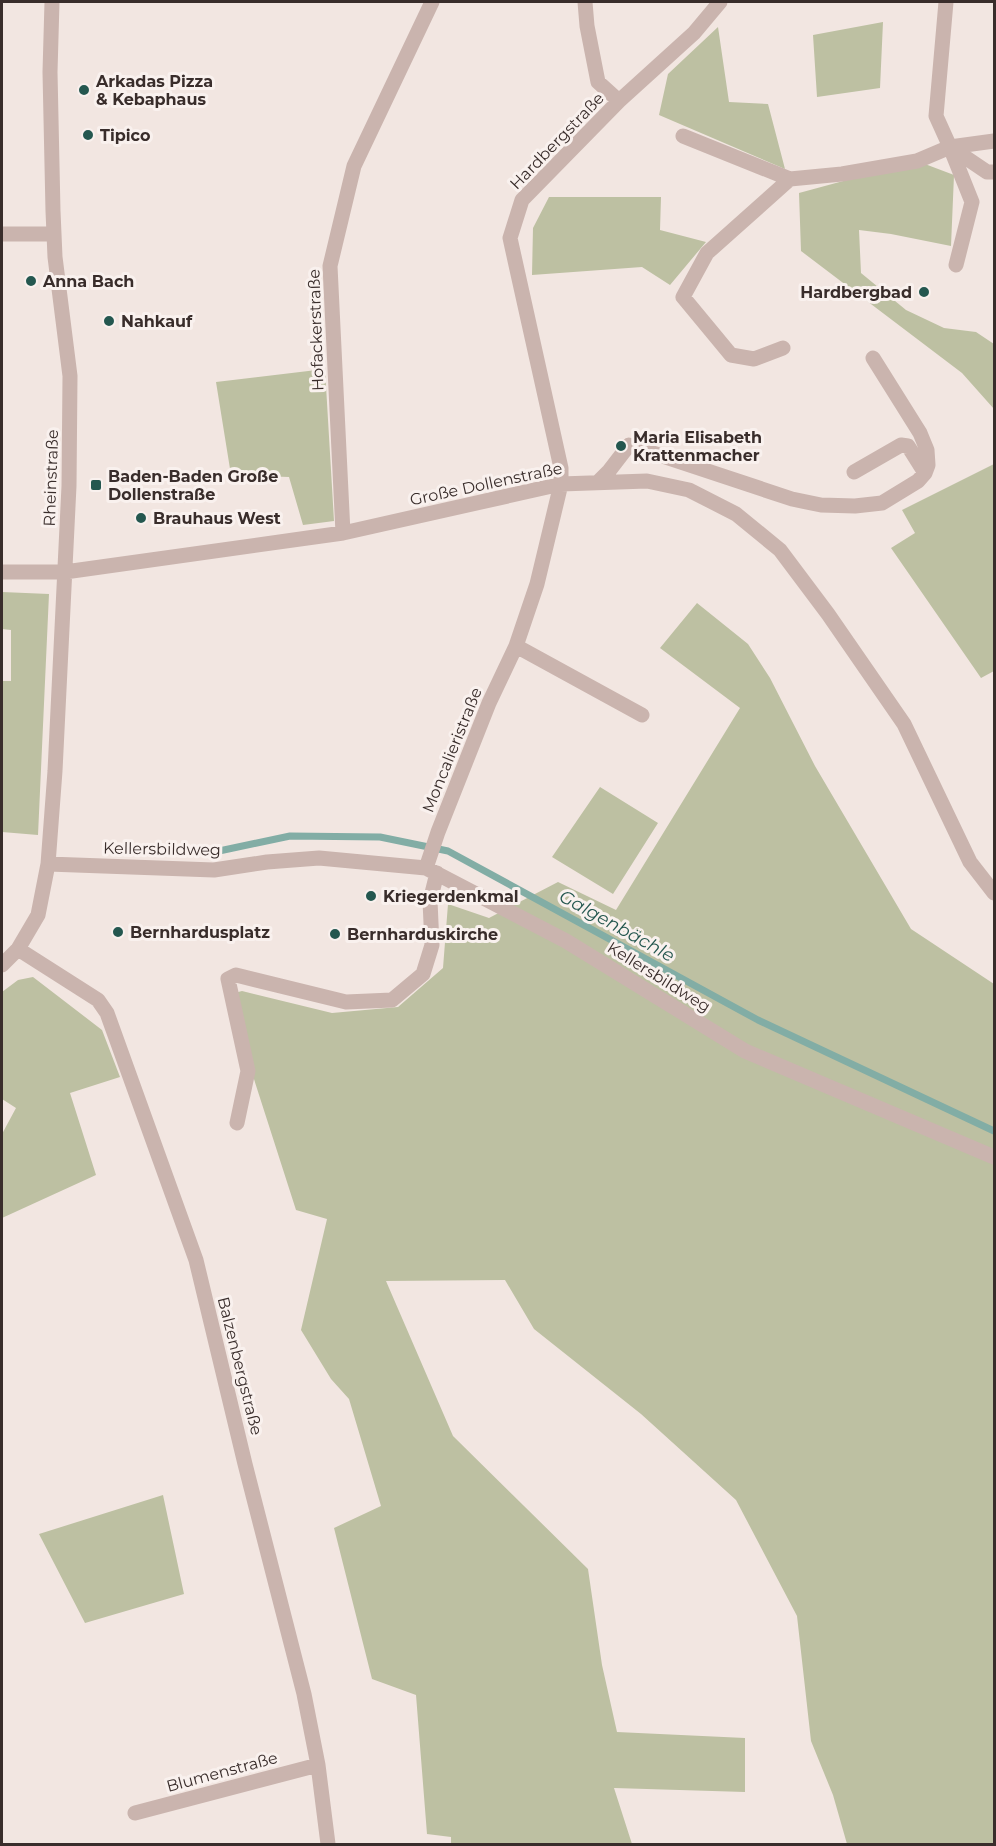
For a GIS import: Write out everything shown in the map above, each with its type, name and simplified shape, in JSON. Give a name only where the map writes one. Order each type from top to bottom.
[{"type":"street","name":"Rheinstraße","points":[[2,965],[18,949],[38,915],[48,864],[65,572],[69,486],[70,376],[55,257],[50,72],[52,2]]},
{"type":"street","name":"Hofackerstraße","points":[[343,533],[330,266],[354,166],[432,2]]},
{"type":"street","points":[[585,2],[587,26],[598,82],[619,101]]},
{"type":"street","name":"Hardbergstraße","points":[[561,484],[561,468],[510,238],[522,200],[619,101],[694,33],[720,2]]},
{"type":"street","points":[[946,2],[936,116],[972,202],[956,265]]},
{"type":"street","points":[[683,136],[790,179],[842,174],[917,160],[950,147],[994,141]]},
{"type":"street","points":[[950,147],[987,172],[994,172]]},
{"type":"street","points":[[783,348],[754,359],[731,355],[683,297],[707,254],[790,179]]},
{"type":"street","points":[[2,234],[54,234]]},
{"type":"street","points":[[598,482],[629,444],[792,499],[821,505],[855,506],[882,503],[918,481],[928,465],[927,450],[920,433],[873,358]]},
{"type":"street","points":[[854,472],[901,445],[908,446],[925,473]]},
{"type":"street","name":"Große Dollenstraße","points":[[2,572],[65,572],[343,533],[561,484],[646,481],[690,490],[736,514],[780,550],[828,614],[904,724],[970,862],[994,893]]},
{"type":"street","name":"Moncalieristraße","points":[[237,1123],[248,1071],[228,979],[236,975],[346,1002],[392,1000],[423,974],[432,945],[431,866],[436,838],[489,703],[516,646],[537,584],[561,484]]},
{"type":"street","points":[[516,646],[642,715]]},
{"type":"street","name":"Kellersbildweg","points":[[48,864],[214,870],[267,861],[319,858],[431,866],[566,941],[745,1051],[994,1157]]},
{"type":"street","name":"Balzenbergstraße","points":[[18,949],[98,1000],[107,1014],[196,1260],[304,1694],[318,1765],[328,1845]]},
{"type":"street","name":"Blumenstraße","points":[[135,1813],[318,1765]]},
{"type":"green space","points":[[883,22],[880,88],[817,97],[813,35]]},
{"type":"green space","points":[[718,27],[729,102],[768,104],[785,169],[659,115],[668,74]]},
{"type":"green space","points":[[917,161],[954,175],[951,246],[859,230],[861,273],[906,310],[944,328],[976,332],[994,344],[994,409],[962,373],[801,251],[799,193]]},
{"type":"green space","points":[[549,197],[661,197],[660,230],[706,242],[670,285],[642,267],[532,275],[533,228]]},
{"type":"green space","points":[[325,369],[334,521],[303,525],[289,477],[231,475],[216,382]]},
{"type":"green space","points":[[994,464],[994,671],[981,678],[891,548],[915,533],[902,510]]},
{"type":"green space","points":[[2,592],[49,594],[38,835],[2,832],[2,681],[11,681],[11,630],[2,629]]},
{"type":"green space","points":[[697,603],[748,644],[770,678],[815,766],[911,929],[994,984],[994,1844],[847,1844],[833,1795],[811,1741],[797,1616],[736,1500],[641,1414],[534,1329],[505,1280],[386,1281],[453,1436],[588,1569],[602,1665],[617,1732],[745,1738],[745,1792],[614,1788],[632,1844],[451,1844],[451,1837],[427,1834],[416,1695],[372,1679],[334,1528],[381,1506],[349,1399],[331,1379],[301,1330],[327,1219],[296,1210],[227,995],[242,991],[332,1013],[398,1007],[443,968],[448,904],[489,918],[558,882],[616,910],[740,708],[660,648]]},
{"type":"green space","points":[[600,787],[658,823],[613,894],[552,857]]},
{"type":"green space","points":[[33,977],[102,1030],[120,1077],[70,1093],[96,1175],[2,1218],[2,1134],[16,1108],[2,1099],[2,992],[18,980]]},
{"type":"green space","points":[[163,1495],[184,1594],[85,1623],[39,1534]]},
{"type":"waterway","name":"Galgenbächle","points":[[205,854],[290,836],[380,837],[448,851],[758,1020],[994,1131]]},
{"type":"place","name":"Arkadas Pizza & Kebaphaus","points":[[84,90]]},
{"type":"place","name":"Tipico","points":[[88,135]]},
{"type":"place","name":"Anna Bach","points":[[31,281]]},
{"type":"place","name":"Hardbergbad","points":[[924,292]]},
{"type":"place","name":"Nahkauf","points":[[109,321]]},
{"type":"place","name":"Maria Elisabeth Krattenmacher","points":[[621,446]]},
{"type":"place","name":"Baden-Baden Große Dollenstraße","points":[[96,485]]},
{"type":"place","name":"Brauhaus West","points":[[141,518]]},
{"type":"place","name":"Kriegerdenkmal","points":[[371,896]]},
{"type":"place","name":"Bernhardusplatz","points":[[118,932]]},
{"type":"place","name":"Bernharduskirche","points":[[335,934]]}]
